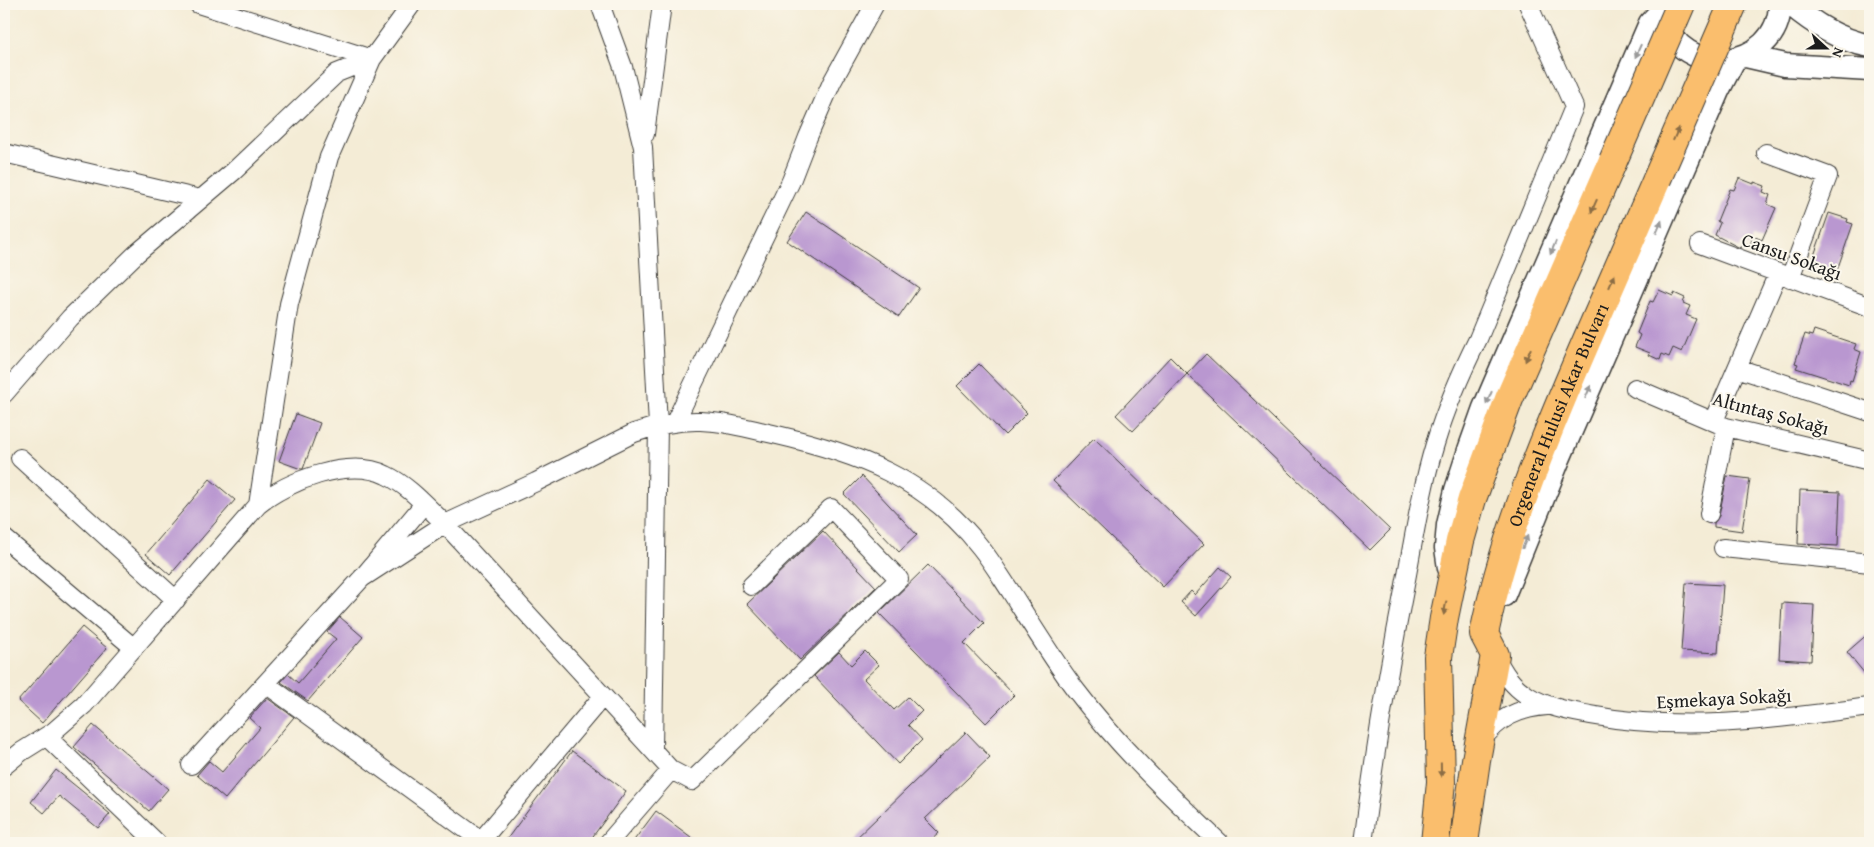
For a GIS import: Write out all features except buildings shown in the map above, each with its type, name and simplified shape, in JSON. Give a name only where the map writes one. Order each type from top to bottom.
[{"type":"main road","name":"Orgeneral Hulusi Akar Bulvarı","points":[[1464,843],[1478,746],[1496,580],[1519,506],[1562,398],[1733,4]]},
{"type":"main road","points":[[1435,843],[1441,782],[1438,657],[1451,579],[1472,499],[1506,408],[1613,161],[1669,6]]},
{"type":"street","points":[[198,4],[372,60]]},
{"type":"street","points":[[258,505],[289,304],[329,157],[372,60],[412,4]]},
{"type":"street","points":[[600,4],[623,67],[643,147],[666,423],[653,750]]},
{"type":"street","points":[[643,147],[662,4]]},
{"type":"street","points":[[666,423],[791,181],[826,94],[850,46],[875,4]]},
{"type":"street","points":[[1363,843],[1397,625],[1421,499],[1435,444],[1458,382],[1478,339],[1574,107],[1528,4]]},
{"type":"street","points":[[1550,706],[1534,700],[1520,690],[1505,675],[1490,645],[1498,610],[1558,459],[1718,92],[1740,58],[1765,41],[1777,19],[1780,4]]},
{"type":"street","points":[[1790,4],[1818,26],[1832,34],[1870,46]]},
{"type":"street","points":[[1669,6],[1665,21],[1670,32],[1687,51],[1698,57],[1710,60],[1740,58],[1785,65],[1870,70]]},
{"type":"street","points":[[1451,579],[1446,548],[1448,525],[1468,450],[1488,399],[1650,23],[1669,6]]},
{"type":"street","points":[[4,394],[37,354],[102,285],[136,254],[270,138],[337,73],[372,60]]},
{"type":"street","points":[[4,153],[200,199]]},
{"type":"street","points":[[1710,514],[1720,424],[1737,368],[1784,275],[1828,176],[1766,153]]},
{"type":"street","name":"Cansu Sokağı","points":[[1700,244],[1870,307]]},
{"type":"street","points":[[1737,368],[1870,412]]},
{"type":"street","name":"Altıntaş Sokağı","points":[[1635,388],[1720,424],[1870,461]]},
{"type":"street","points":[[362,578],[445,524],[536,482],[634,433],[666,423],[702,420],[718,421],[822,446],[869,462],[893,474],[917,488],[954,517],[981,548],[1056,663],[1101,721],[1157,783],[1220,843]]},
{"type":"street","points":[[20,458],[176,600]]},
{"type":"street","points":[[4,766],[21,752],[47,737],[84,705],[258,505],[277,491],[300,480],[344,469],[362,468],[374,470],[395,480],[424,504],[445,524],[671,770],[692,781],[899,579],[831,508],[751,586]]},
{"type":"street","points":[[191,765],[362,578],[424,504]]},
{"type":"street","points":[[4,538],[134,648]]},
{"type":"street","points":[[1723,548],[1870,563]]},
{"type":"street","points":[[266,684],[481,842],[603,696]]},
{"type":"street","points":[[1478,746],[1494,726],[1504,718],[1522,710],[1550,706]]},
{"type":"street","name":"Eşmekaya Sokağı","points":[[1550,706],[1615,719],[1694,725],[1760,721],[1870,707]]},
{"type":"street","points":[[47,737],[157,843]]},
{"type":"street","points":[[608,843],[671,770]]}]
